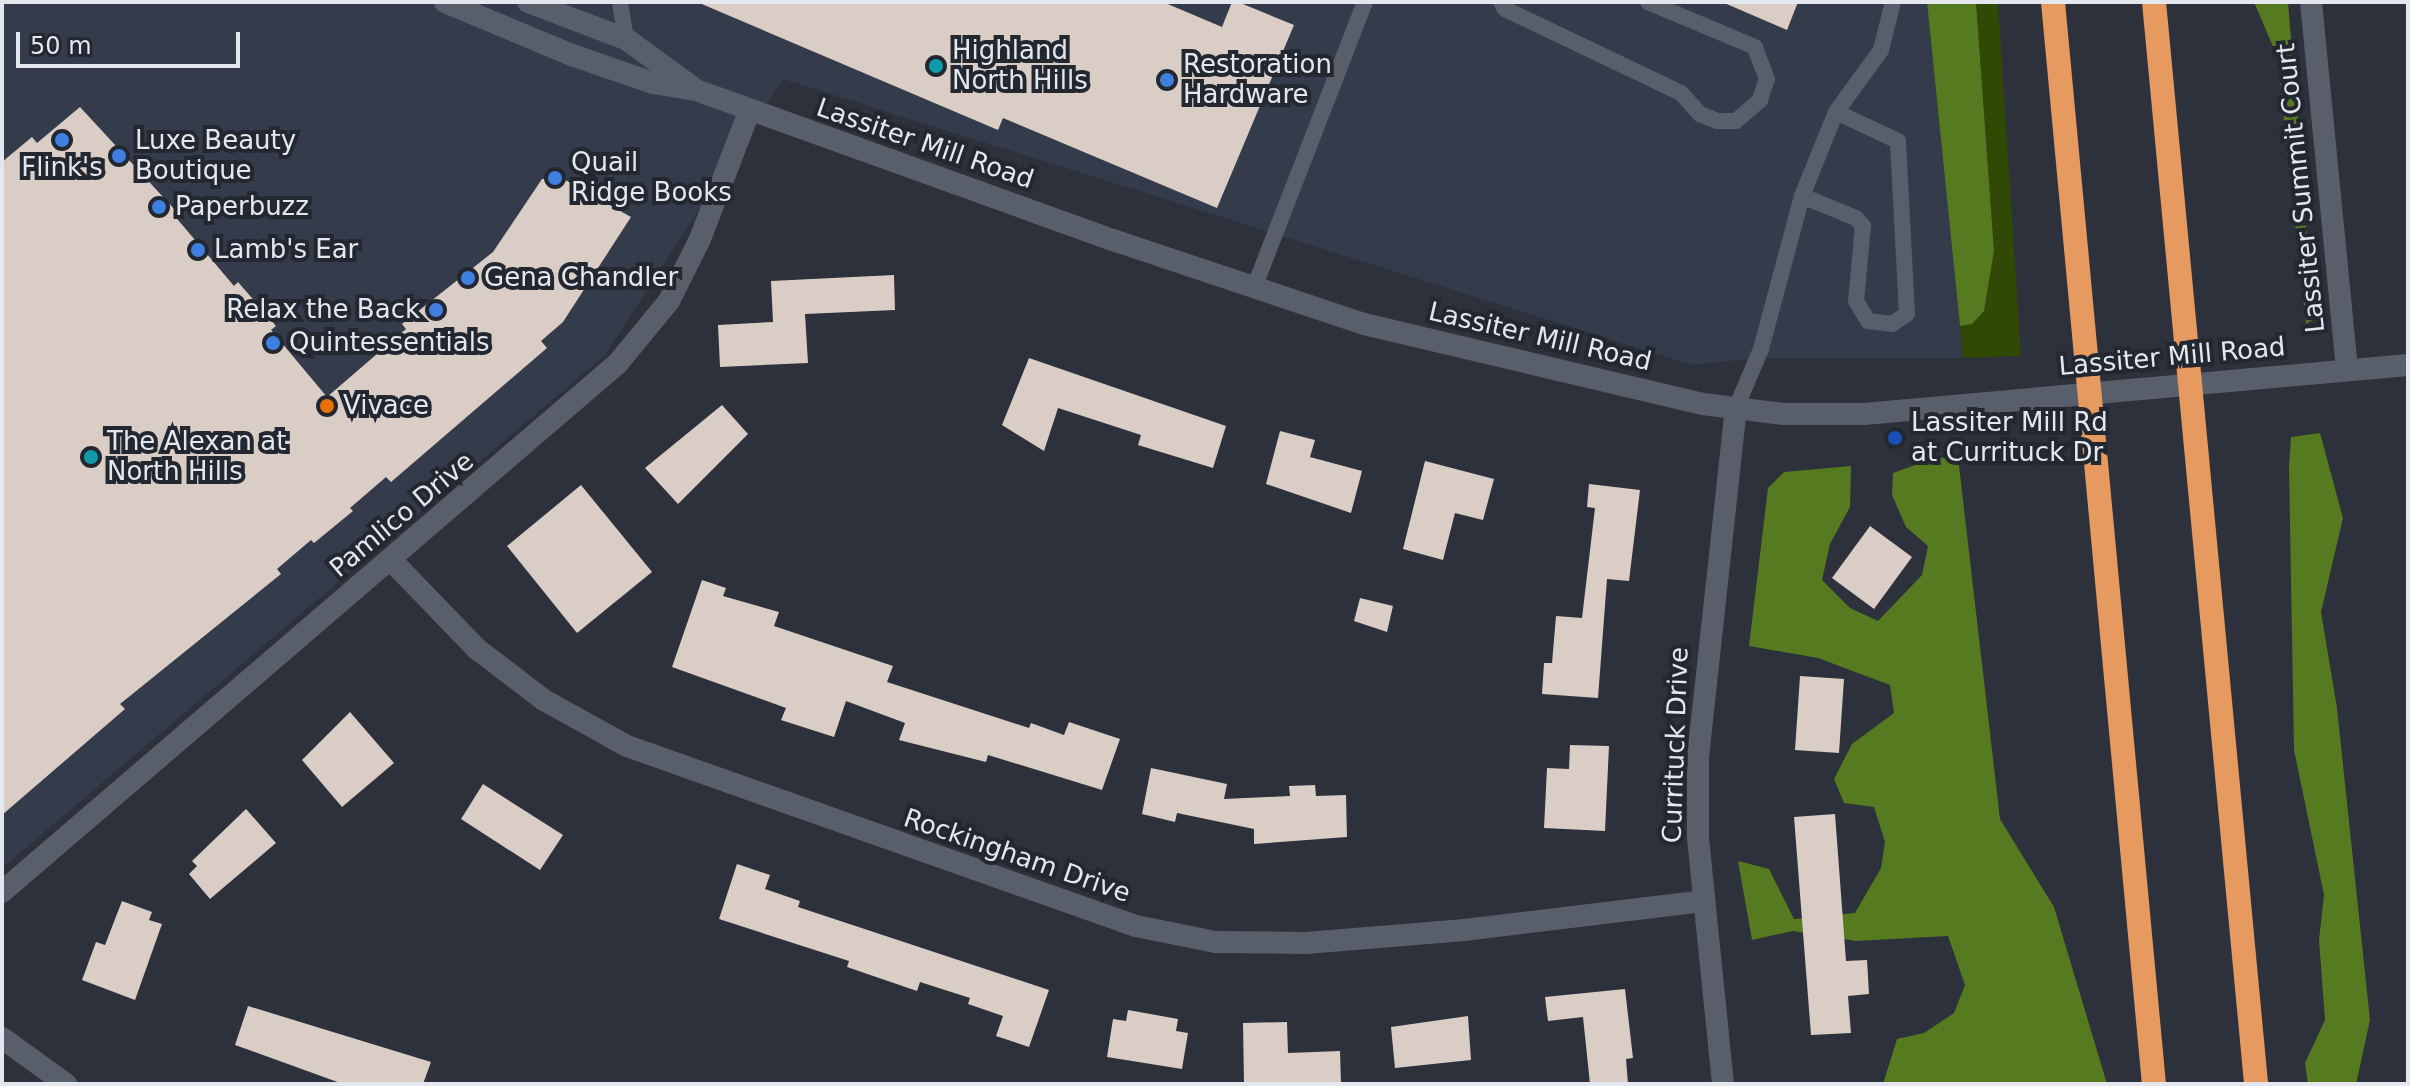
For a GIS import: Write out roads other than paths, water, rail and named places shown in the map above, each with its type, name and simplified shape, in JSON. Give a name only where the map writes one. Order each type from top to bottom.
[{"type":"highway","points":[[2053,2],[2154,1084]]},
{"type":"highway","points":[[2154,2],[2256,1084]]},
{"type":"street","name":"Lassiter Mill Road","points":[[445,2],[572,55],[653,83],[696,90],[749,112],[1254,288],[1402,333],[1736,408],[1834,415],[2408,365]]},
{"type":"street","name":"Lassiter Summit Court","points":[[2311,2],[2347,370]]},
{"type":"street","name":"Lassiter Mill Road","points":[[544,4],[626,39],[696,90]]},
{"type":"street","name":"Pamlico Drive","points":[[2,892],[598,382],[669,301],[700,239],[749,112]]},
{"type":"street","name":"Currituck Drive","points":[[1723,1084],[1703,901],[1698,757],[1736,408]]},
{"type":"street","name":"Rockingham Drive","points":[[392,561],[477,649],[544,700],[627,746],[1136,926],[1215,942],[1306,943],[1703,901]]},
{"type":"street","points":[[2,1038],[66,1084]]},
{"type":"lane","points":[[620,2],[626,39]]},
{"type":"lane","points":[[1254,288],[1365,2]]},
{"type":"lane","points":[[1501,2],[1505,9],[1681,93],[1700,114],[1717,121],[1736,121],[1760,100],[1767,79],[1755,47],[1648,2]]},
{"type":"lane","points":[[1736,408],[1761,349],[1802,196],[1836,112],[1881,50],[1893,2]]},
{"type":"lane","points":[[1802,196],[1856,218],[1863,226],[1856,301],[1868,321],[1892,324],[1907,314],[1898,141],[1836,112]]},
{"type":"place","name":"Highland North Hills","points":[[936,66]]},
{"type":"place","name":"Restoration Hardware","points":[[1167,80]]},
{"type":"place","name":"Flink's","points":[[62,140]]},
{"type":"place","name":"Luxe Beauty Boutique","points":[[119,156]]},
{"type":"place","name":"Quail Ridge Books","points":[[555,178]]},
{"type":"place","name":"Paperbuzz","points":[[159,207]]},
{"type":"place","name":"Lamb's Ear","points":[[198,250]]},
{"type":"place","name":"Gena Chandler","points":[[468,278]]},
{"type":"place","name":"Relax the Back","points":[[436,310]]},
{"type":"place","name":"Quintessentials","points":[[273,343]]},
{"type":"place","name":"Vivace","points":[[327,406]]},
{"type":"place","name":"Lassiter Mill Rd at Currituck Dr","points":[[1895,438]]},
{"type":"place","name":"The Alexan at North Hills","points":[[91,457]]}]
